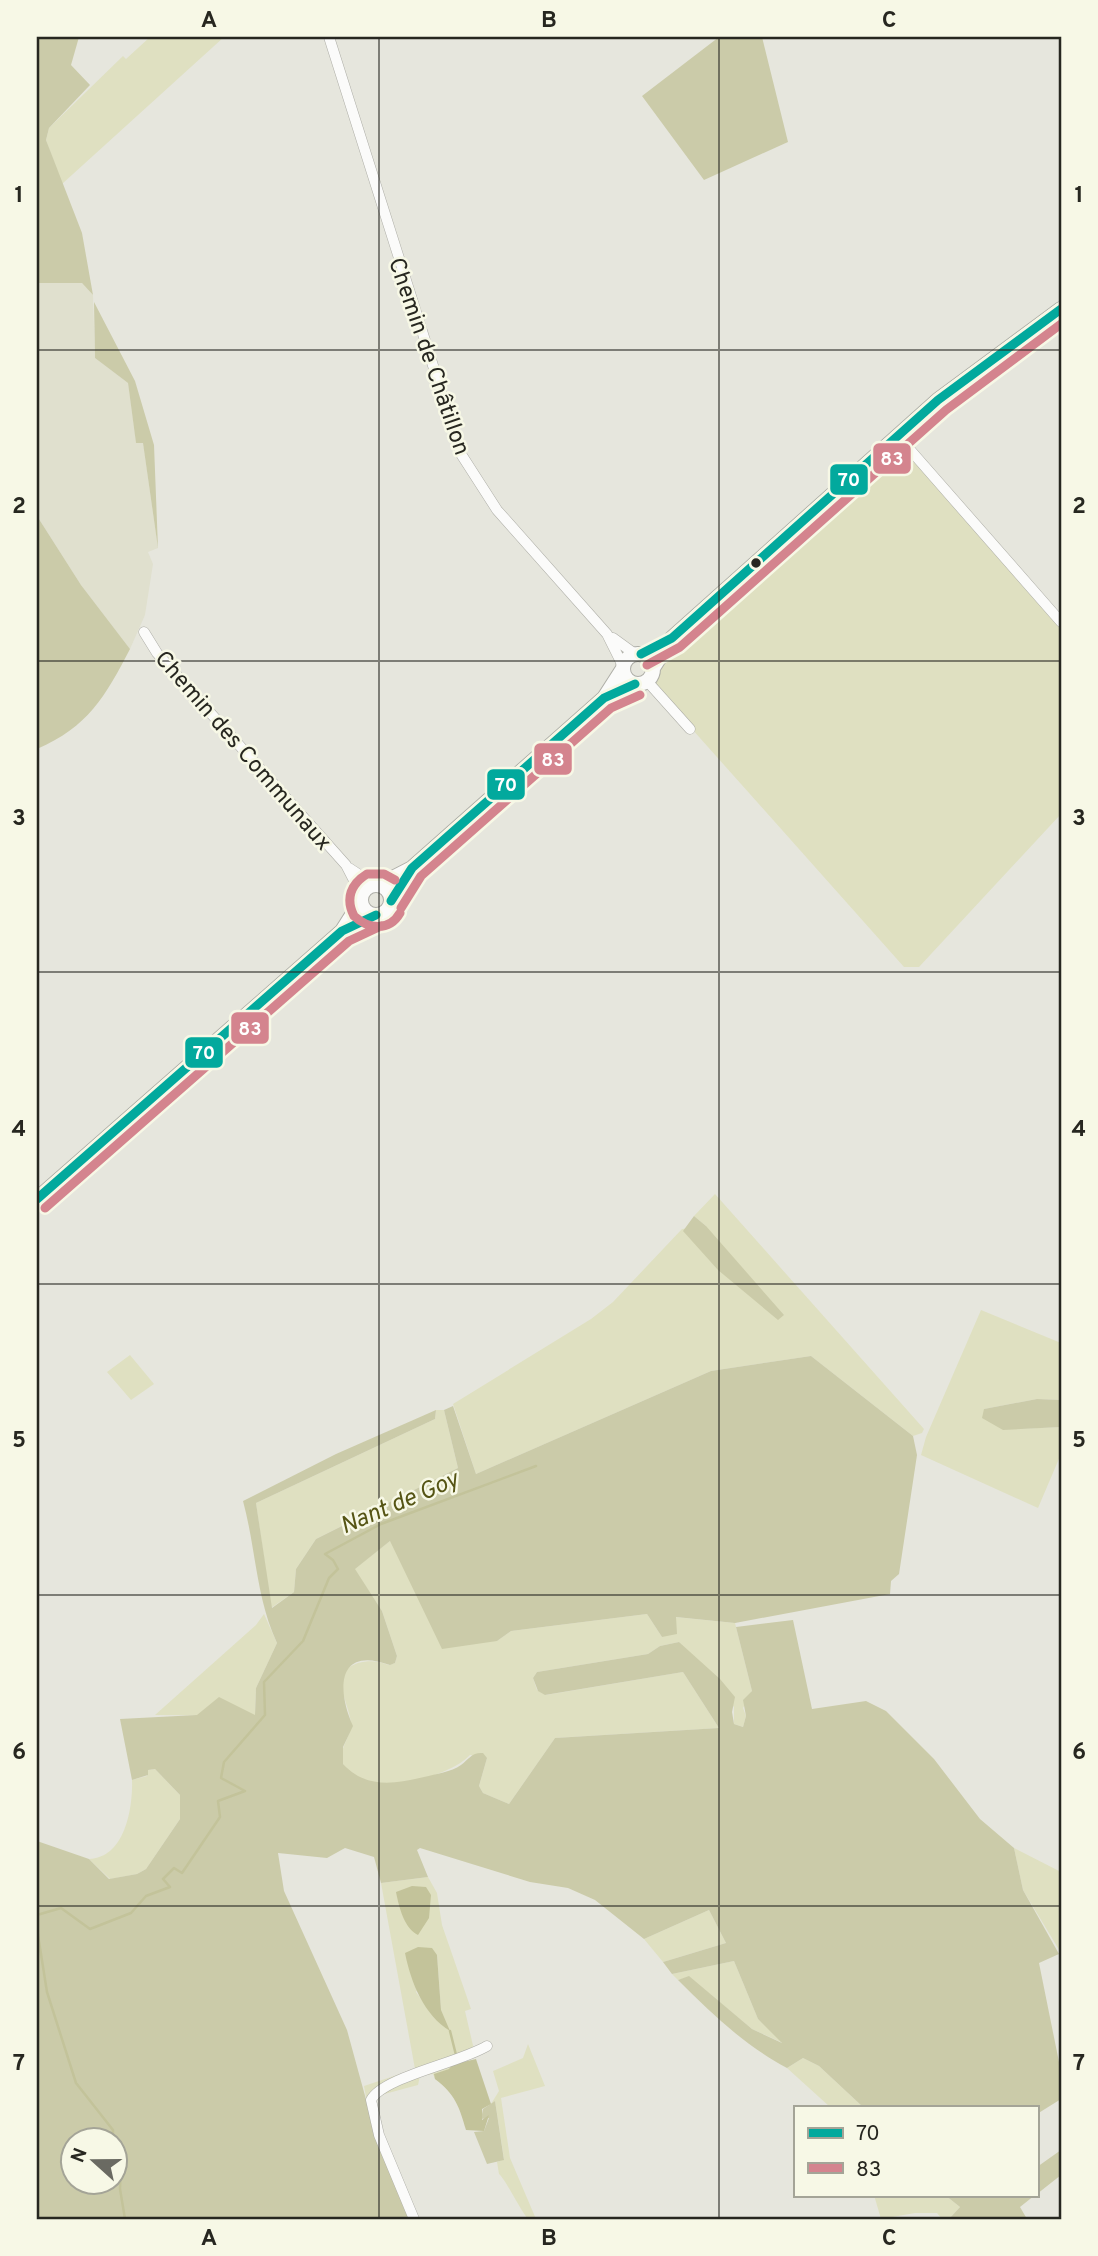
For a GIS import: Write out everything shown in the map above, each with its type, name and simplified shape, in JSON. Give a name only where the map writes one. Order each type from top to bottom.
[{"type":"main road","points":[[342,931],[368,887],[412,868],[604,698],[645,678],[672,638],[898,436],[972,373],[1061,309]]},
{"type":"main road","points":[[604,698],[623,668],[638,654],[672,638]]},
{"type":"main road","points":[[638,654],[649,659],[645,678]]},
{"type":"main road","points":[[623,668],[625,678],[645,678]]},
{"type":"main road","points":[[37,1199],[342,931],[387,911],[412,868]]},
{"type":"main road","points":[[377,885],[388,890],[391,901]]},
{"type":"main road","points":[[361,898],[366,911],[376,915]]},
{"type":"street","name":"Chemin de Châtillon","points":[[329,37],[461,454],[497,510],[607,634],[638,654]]},
{"type":"street","points":[[898,436],[1061,622]]},
{"type":"street","name":"Chemin des Communaux","points":[[144,632],[157,653],[346,865],[377,885]]},
{"type":"street","name":"Chemin de Châtillon","points":[[607,634],[623,668]]},
{"type":"street","points":[[645,678],[690,729]]},
{"type":"street","name":"Chemin des Communaux","points":[[346,865],[361,898]]},
{"type":"street","points":[[414,2219],[386,2155],[373,2118],[371,2099],[386,2084],[464,2059],[487,2046]]},
{"type":"shaded area","points":[[40,37],[79,37],[71,65],[90,85],[49,128],[46,140],[82,233],[93,295],[82,283],[37,283],[37,46]]},
{"type":"shaded area","points":[[150,37],[224,37],[62,184],[46,140],[49,128],[123,56],[126,59]]},
{"type":"shaded area","points":[[719,37],[762,37],[788,142],[704,180],[642,96]]},
{"type":"shaded area","points":[[37,283],[82,283],[93,295],[95,358],[128,383],[136,442],[143,442],[158,548],[148,552],[153,564],[145,615],[130,649],[81,585],[37,516]]},
{"type":"shaded area","points":[[94,302],[135,381],[154,445],[158,548],[143,443],[136,443],[128,383],[95,358]]},
{"type":"shaded area","points":[[902,448],[910,453],[1061,626],[1061,814],[919,967],[904,967],[659,692],[656,682],[661,661]]},
{"type":"shaded area","points":[[37,516],[81,585],[130,649],[93,709],[70,731],[37,749]]},
{"type":"shaded area","points":[[715,1194],[924,1429],[922,1433],[913,1436],[811,1356],[711,1371],[476,1474],[453,1404],[591,1319],[613,1302],[682,1229],[706,1226],[694,1216]]},
{"type":"shaded area","points":[[694,1216],[706,1226],[784,1315],[778,1320],[718,1270],[683,1231]]},
{"type":"shaded area","points":[[981,1310],[1061,1343],[1061,1400],[1037,1399],[984,1409],[1016,1429],[1061,1427],[1061,1454],[1038,1508],[921,1455],[926,1437]]},
{"type":"shaded area","points":[[130,1355],[154,1384],[131,1400],[107,1372]]},
{"type":"shaded area","points":[[811,1356],[913,1436],[917,1455],[899,1574],[891,1581],[890,1594],[735,1623],[676,1617],[677,1634],[662,1637],[647,1614],[511,1631],[497,1641],[442,1649],[390,1541],[355,1569],[382,1611],[397,1656],[395,1663],[390,1665],[372,1660],[359,1661],[350,1666],[345,1675],[344,1699],[353,1726],[343,1747],[343,1764],[361,1778],[392,1783],[448,1771],[473,1755],[483,1753],[487,1758],[479,1786],[483,1793],[509,1804],[555,1738],[719,1728],[683,1672],[545,1695],[538,1691],[533,1678],[537,1672],[648,1654],[660,1646],[679,1642],[720,1679],[735,1697],[732,1712],[734,1724],[743,1727],[746,1716],[743,1700],[752,1691],[736,1627],[793,1620],[812,1709],[866,1701],[886,1711],[934,1759],[980,1819],[1014,1848],[1023,1890],[1059,1954],[1039,1963],[1059,2062],[1061,2099],[1038,2113],[1038,2106],[862,2106],[819,2066],[803,2058],[787,2068],[743,2039],[678,1980],[689,1976],[752,2029],[782,2043],[758,2019],[734,1961],[672,1974],[663,1962],[726,1943],[709,1910],[644,1939],[595,1900],[568,1888],[530,1882],[420,1848],[417,1850],[428,1877],[381,1883],[374,1857],[345,1848],[327,1858],[278,1853],[284,1891],[347,2030],[376,2136],[411,2219],[37,2219],[37,1841],[89,1859],[109,1879],[137,1874],[146,1869],[180,1819],[180,1795],[155,1769],[148,1770],[148,1775],[132,1780],[120,1719],[197,1715],[219,1697],[255,1715],[256,1688],[277,1643],[260,1591],[243,1501],[336,1454],[436,1410],[435,1419],[256,1503],[272,1608],[294,1592],[296,1569],[316,1539],[458,1468],[444,1410],[453,1406],[476,1474],[711,1371]]},
{"type":"shaded area","points":[[1037,1399],[1061,1400],[1061,1427],[1003,1430],[982,1418],[984,1409]]},
{"type":"shaded area","points":[[436,1410],[444,1410],[458,1468],[316,1539],[296,1569],[294,1592],[271,1608],[256,1503],[435,1419]]},
{"type":"shaded area","points":[[390,1541],[497,1641],[511,1631],[647,1614],[662,1637],[675,1617],[735,1623],[752,1691],[743,1708],[746,1716],[743,1727],[734,1724],[734,1707],[679,1642],[660,1646],[648,1654],[537,1672],[533,1678],[537,1690],[546,1695],[683,1672],[719,1728],[555,1738],[509,1804],[483,1793],[479,1786],[487,1758],[470,1755],[444,1771],[406,1782],[368,1781],[353,1775],[342,1759],[351,1724],[342,1690],[344,1674],[349,1668],[362,1662],[374,1661],[389,1665],[395,1663],[397,1656],[382,1611],[354,1569]]},
{"type":"shaded area","points":[[264,1614],[277,1643],[256,1688],[255,1716],[155,1715],[256,1625]]},
{"type":"shaded area","points":[[155,1769],[180,1795],[180,1819],[146,1869],[137,1874],[110,1879],[89,1859],[111,1850],[119,1841],[131,1804],[132,1780],[147,1776],[148,1770]]},
{"type":"shaded area","points":[[1014,1848],[1061,1872],[1061,1953],[1023,1890]]},
{"type":"shaded area","points":[[428,1877],[437,1893],[442,1925],[471,2009],[465,2011],[474,2050],[455,2058],[448,2089],[435,2079],[433,2074],[420,2076],[418,2085],[377,2096],[369,2114],[364,2086],[415,2069],[381,1883]],"holes":[[[437,1955],[441,2010],[427,2007],[416,1992]]]},
{"type":"shaded area","points":[[412,1886],[426,1887],[431,1895],[429,1918],[418,1935],[406,1922],[396,1892]]},
{"type":"shaded area","points":[[709,1910],[726,1943],[663,1962],[644,1939]]},
{"type":"shaded area","points":[[418,1947],[432,1948],[437,1955],[441,2010],[450,2031],[433,2016],[415,1987],[405,1953]]},
{"type":"shaded area","points":[[734,1961],[758,2019],[785,2044],[752,2029],[689,1977],[678,1980],[672,1974]]},
{"type":"shaded area","points":[[528,2044],[545,2086],[501,2098],[510,2158],[536,2219],[528,2219],[499,2174],[497,2162],[504,2159],[495,2101],[491,2104],[499,2091],[493,2071],[523,2058]]},
{"type":"shaded area","points":[[458,2057],[463,2062],[476,2059],[491,2104],[482,2109],[482,2120],[489,2115],[484,2131],[466,2130],[455,2101],[435,2079],[434,2074],[449,2069]]},
{"type":"shaded area","points":[[803,2058],[819,2066],[862,2106],[829,2106],[787,2068]]},
{"type":"shaded area","points":[[495,2101],[504,2160],[487,2164],[474,2132],[484,2131],[489,2118],[481,2119],[483,2109]]},
{"type":"shaded area","points":[[1061,2150],[1061,2175],[1038,2193],[1038,2166]]},
{"type":"shaded area","points":[[874,2196],[946,2196],[960,2207],[949,2219],[942,2219],[937,2213],[915,2213],[881,2219]]},
{"type":"shaded area","points":[[946,2196],[1034,2196],[1020,2207],[1027,2219],[949,2219],[960,2207]]},
{"type":"waterway","name":"Nant de Goy","points":[[37,1915],[61,1908],[90,1929],[131,1913],[146,1896],[170,1887],[163,1879],[174,1868],[182,1873],[220,1817],[218,1801],[245,1791],[221,1778],[224,1762],[265,1715],[264,1682],[303,1641],[329,1578],[338,1569],[333,1560],[325,1554],[381,1524],[536,1466]]},
{"type":"waterway","points":[[37,1929],[47,1992],[76,2083],[110,2126]]},
{"type":"waterway","points":[[450,2031],[456,2055]]},
{"type":"waterway","points":[[121,2196],[125,2219]]},
{"type":"transit line","name":"70","points":[[641,654],[672,638],[938,400],[1061,309]]},
{"type":"transit line","name":"83","points":[[647,665],[680,647],[946,410],[1061,324]]},
{"type":"transit line","name":"70","points":[[391,901],[412,868],[604,698],[635,684]]},
{"type":"transit line","name":"83","points":[[401,908],[421,876],[611,708],[640,695]]},
{"type":"transit line","name":"83","points":[[395,880],[384,874],[367,874],[353,887],[350,903],[354,916],[372,926],[384,926],[400,913]]},
{"type":"transit line","name":"70","points":[[37,1199],[342,931],[376,915]]},
{"type":"transit line","name":"83","points":[[45,1208],[349,941],[381,926]]}]
